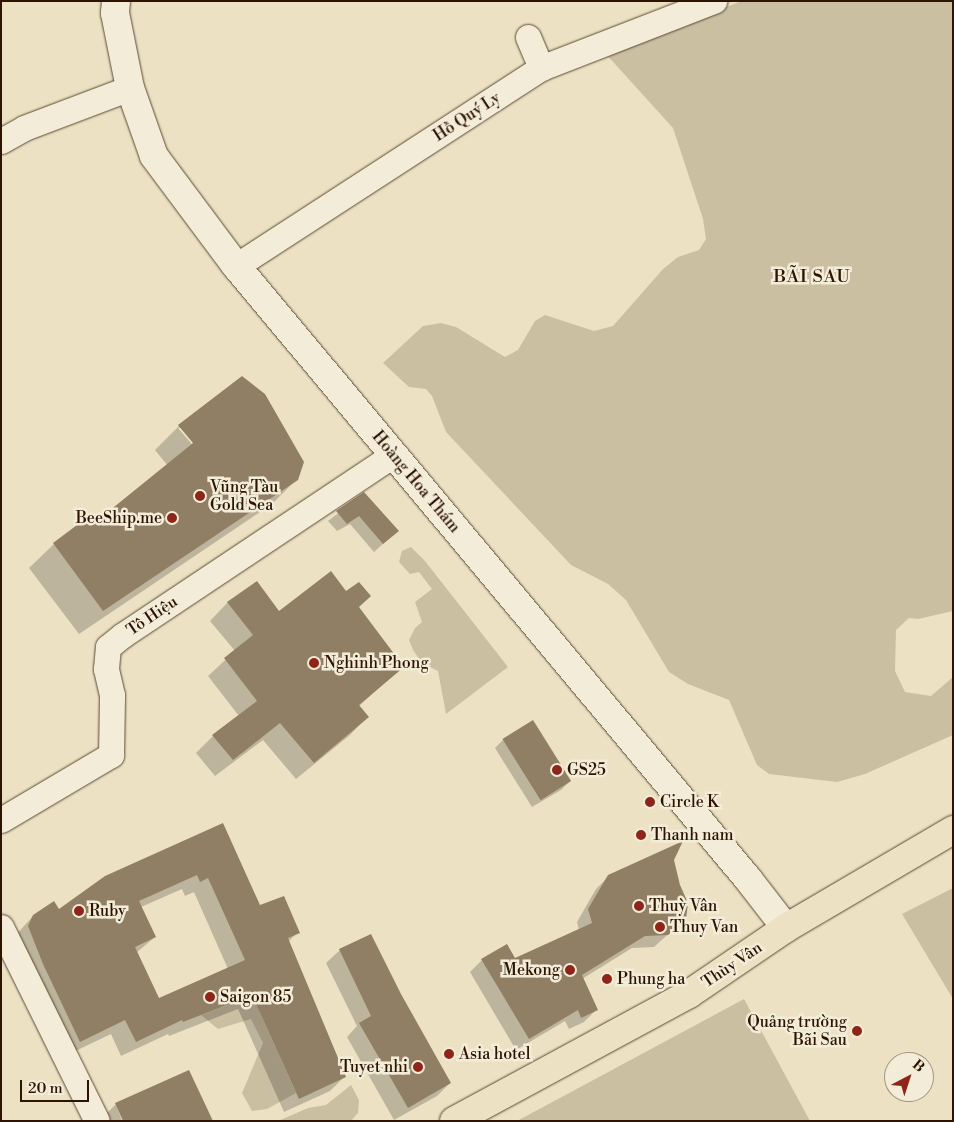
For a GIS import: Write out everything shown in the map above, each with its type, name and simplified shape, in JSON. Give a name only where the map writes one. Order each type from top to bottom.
[{"type":"main road","name":"Hoàng Hoa Thám","points":[[116,1],[115,13],[130,88],[154,156],[236,266],[748,879],[786,928]]},
{"type":"main road","name":"Thùy Vân","points":[[454,1121],[689,994],[786,928],[953,830]]},
{"type":"street","name":"Hồ Quý Ly","points":[[236,266],[541,68],[714,1]]},
{"type":"street","points":[[528,37],[541,68]]},
{"type":"street","points":[[1,141],[24,128],[130,88]]},
{"type":"street","name":"Tô Hiệu","points":[[1,820],[111,755],[112,695],[106,669],[108,647],[123,635],[394,455]]},
{"type":"street","points":[[1,927],[97,1121]]},
{"type":"shaded area","points":[[742,1],[953,1],[953,611],[918,619],[909,618],[896,630],[895,671],[905,692],[931,696],[953,677],[953,735],[865,774],[837,782],[769,774],[757,765],[729,700],[688,684],[669,672],[626,600],[608,584],[571,565],[446,432],[432,396],[426,389],[409,387],[383,363],[423,326],[441,323],[456,327],[505,357],[518,350],[535,321],[545,315],[594,331],[613,326],[663,269],[678,257],[699,250],[706,239],[703,219],[673,128],[605,53]]},
{"type":"shaded area","points":[[411,547],[425,561],[508,667],[446,714],[438,671],[422,663],[409,640],[415,628],[422,622],[415,602],[432,589],[419,572],[410,574],[399,562],[402,551]]},
{"type":"shaded area","points":[[953,888],[953,999],[902,914]]},
{"type":"shaded area","points":[[269,989],[260,1013],[296,1093],[267,1109],[252,1111],[242,1093],[263,1043],[251,1019],[218,1029],[201,1015]]},
{"type":"shaded area","points":[[744,999],[810,1121],[517,1121],[705,1020]]},
{"type":"shaded area","points":[[351,1085],[359,1100],[358,1113],[351,1121],[278,1121],[308,1108],[326,1105]]},
{"type":"building","name":"Vũng Tàu Gold Sea","points":[[242,376],[265,394],[304,462],[298,480],[103,611],[53,543],[93,513],[98,520],[193,443],[178,425]]},
{"type":"building","points":[[364,492],[399,531],[383,544],[359,516],[347,524],[336,511]]},
{"type":"building","name":"Nghinh Phong","points":[[331,571],[346,591],[359,582],[371,596],[359,607],[404,667],[359,705],[369,717],[314,763],[280,723],[233,760],[212,735],[257,701],[224,658],[253,635],[227,602],[257,581],[279,611]]},
{"type":"building","points":[[533,720],[571,781],[541,800],[502,739]]},
{"type":"building","points":[[223,823],[260,905],[284,896],[300,933],[288,938],[346,1077],[299,1099],[252,995],[183,1022],[182,1020],[136,1042],[125,1020],[80,1042],[43,964],[28,926],[33,915],[54,901],[59,909],[105,876]],"holes":[[[197,875],[200,882],[208,878],[245,960],[159,998],[135,947],[156,937],[139,901]]]},
{"type":"building","points":[[683,841],[674,860],[680,885],[688,903],[686,920],[668,935],[645,936],[582,975],[598,1010],[581,1018],[578,1010],[529,1039],[481,959],[507,944],[515,958],[592,923],[588,909],[608,875]]},
{"type":"building","points":[[371,934],[401,994],[451,1083],[408,1108],[359,1023],[371,1016],[339,949]]},
{"type":"building","points":[[189,1070],[213,1121],[123,1121],[115,1103]]},
{"type":"place","name":"Vũng Tàu Gold Sea","points":[[200,496]]},
{"type":"place","name":"BeeShip.me","points":[[172,518]]},
{"type":"place","name":"Nghinh Phong","points":[[314,663]]},
{"type":"place","name":"GS25","points":[[557,770]]},
{"type":"place","name":"Circle K","points":[[650,802]]},
{"type":"place","name":"Thanh nam","points":[[641,835]]},
{"type":"place","name":"Thuỳ Vân","points":[[639,906]]},
{"type":"place","name":"Ruby","points":[[79,911]]},
{"type":"place","name":"Thuy Van","points":[[660,927]]},
{"type":"place","name":"Mekong","points":[[570,970]]},
{"type":"place","name":"Phung ha","points":[[607,979]]},
{"type":"place","name":"Saigon 85","points":[[210,997]]},
{"type":"place","name":"Quảng trường Bãi Sau","points":[[857,1031]]},
{"type":"place","name":"Asia hotel","points":[[449,1054]]},
{"type":"place","name":"Tuyet nhi","points":[[418,1067]]},
{"type":"district","name":"BÃI SAU","points":[[812,277]]}]
